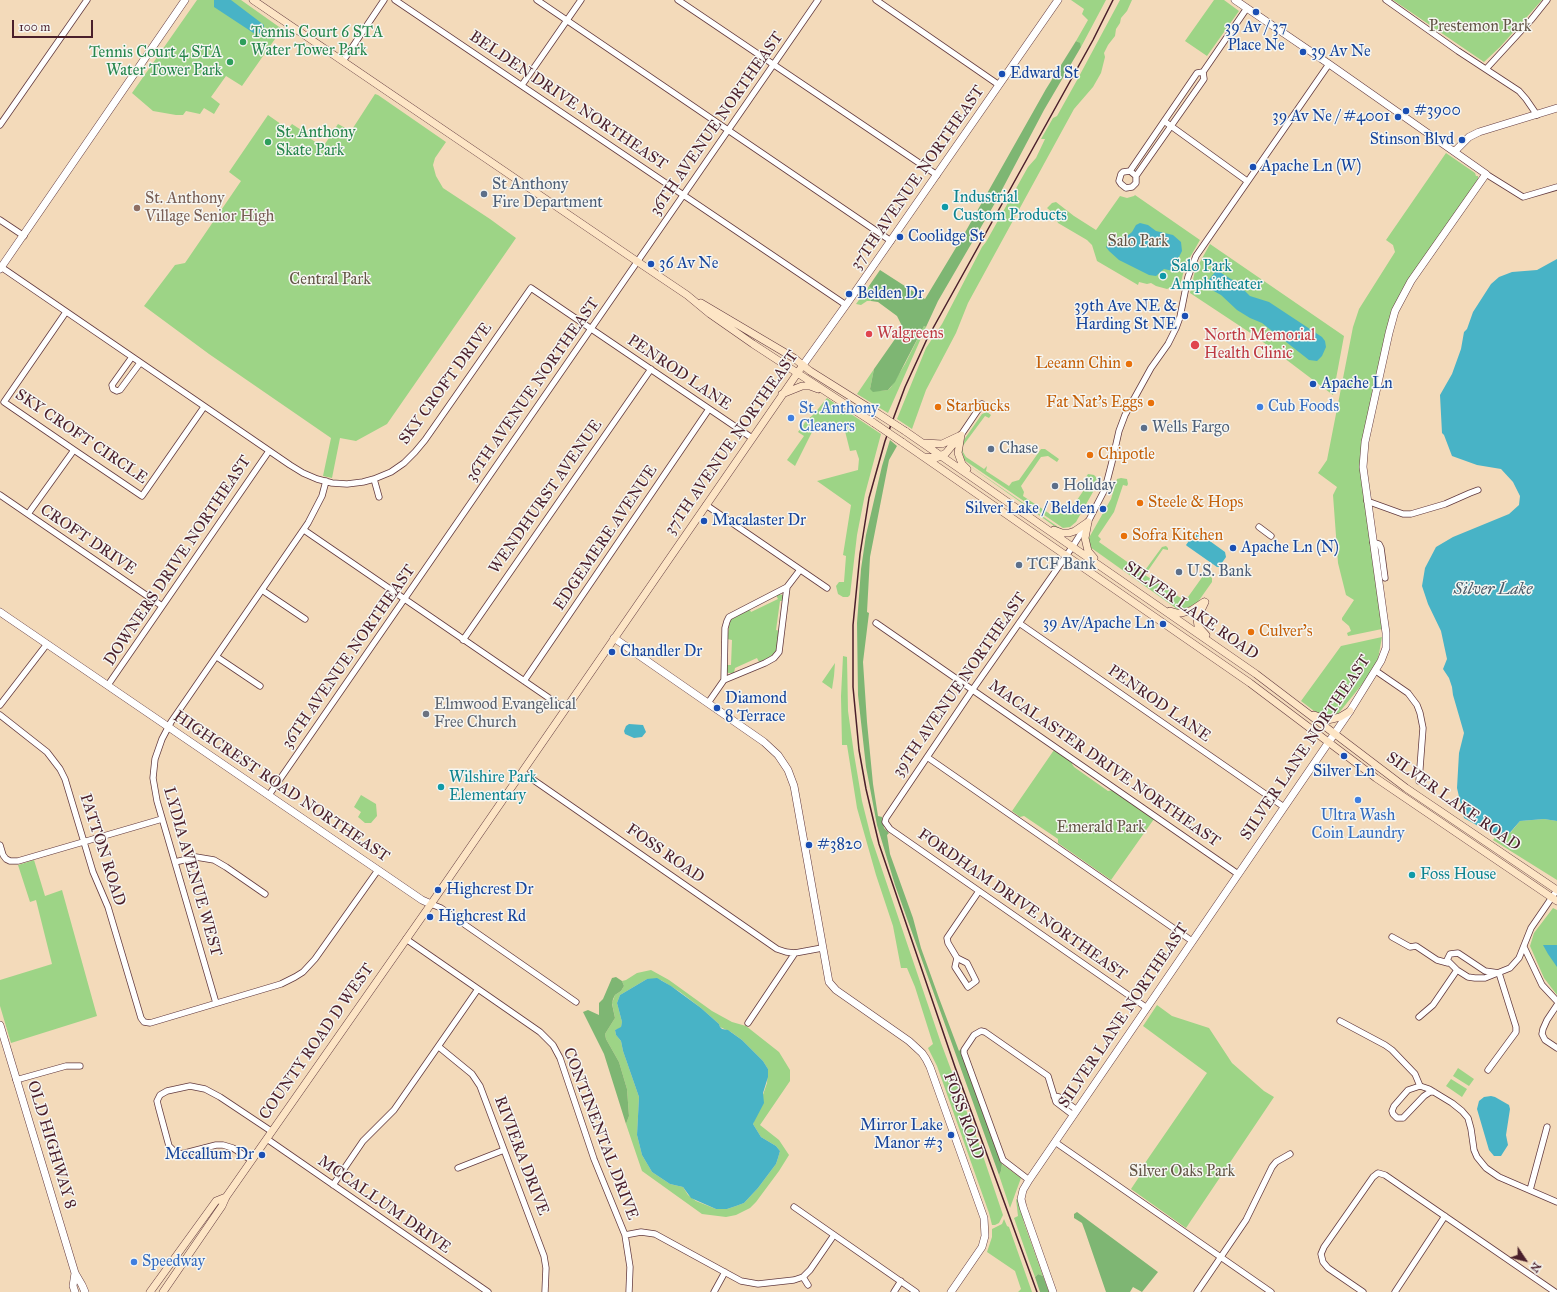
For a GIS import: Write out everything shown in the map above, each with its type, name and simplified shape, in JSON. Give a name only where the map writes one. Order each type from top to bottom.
[{"type":"main road","points":[[253,0],[687,295],[710,314],[874,423],[1066,555],[1250,683],[1376,778],[1554,899]]},
{"type":"main road","name":"SILVER LAKE ROAD","points":[[687,295],[794,358],[877,414],[924,443],[1256,674],[1334,734],[1444,814],[1557,890]]},
{"type":"main road","name":"37TH AVENUE NORTHEAST","points":[[431,904],[803,365]]},
{"type":"main road","points":[[782,394],[804,386],[810,386],[826,391]]},
{"type":"main road","points":[[924,457],[936,458],[941,456],[949,451],[961,435]]},
{"type":"main road","points":[[924,443],[942,444],[961,435]]},
{"type":"main road","points":[[961,435],[958,447],[959,457],[962,464],[981,482]]},
{"type":"main road","points":[[1047,528],[1069,533],[1075,531],[1088,522]]},
{"type":"main road","points":[[1088,522],[1085,538],[1086,545],[1088,551],[1102,567]]},
{"type":"main road","points":[[1164,609],[1182,613],[1192,610],[1205,602],[1197,619],[1198,626],[1216,646]]},
{"type":"main road","points":[[1306,712],[1327,720],[1340,717],[1350,711]]},
{"type":"main road","name":"COUNTY ROAD D WEST","points":[[163,1292],[222,1206],[226,1197],[251,1160],[431,904]]},
{"type":"main road","name":"COUNTY ROAD D WEST","points":[[150,1292],[216,1201],[226,1197]]},
{"type":"street","points":[[0,125],[87,0]]},
{"type":"street","points":[[0,268],[24,236],[185,0]]},
{"type":"street","points":[[343,61],[384,0]]},
{"type":"street","name":"BELDEN DRIVE NORTHEAST","points":[[395,0],[846,306]]},
{"type":"street","points":[[537,0],[891,241]]},
{"type":"street","points":[[522,85],[581,0]]},
{"type":"street","points":[[678,0],[937,175]]},
{"type":"street","name":"36TH AVENUE NORTHEAST","points":[[269,795],[818,0]]},
{"type":"street","points":[[876,0],[999,85]]},
{"type":"street","name":"37TH AVENUE NORTHEAST","points":[[803,365],[846,306],[1058,0]]},
{"type":"street","points":[[1235,0],[1486,174],[1523,197],[1557,187]]},
{"type":"street","points":[[1386,0],[1519,91],[1537,115]]},
{"type":"street","points":[[1486,69],[1531,20],[1547,0]]},
{"type":"street","points":[[1203,72],[1197,73],[1130,171],[1123,172],[1121,174],[1119,181],[1123,186],[1128,188],[1134,185],[1137,179],[1136,176],[1204,79],[1203,72],[1247,8]]},
{"type":"street","name":"39TH AVENUE NORTHEAST","points":[[885,822],[887,814],[1073,546],[1088,522],[1105,489],[1118,431],[1125,414],[1151,368],[1168,344],[1176,328],[1180,317],[1188,277],[1199,250],[1329,64]]},
{"type":"street","points":[[1455,152],[1479,132],[1557,108]]},
{"type":"street","points":[[1164,121],[1247,181]]},
{"type":"street","points":[[1130,171],[1136,176]]},
{"type":"street","name":"SILVER LANE NORTHEAST","points":[[1053,1292],[1039,1254],[1022,1199],[1023,1190],[1350,711],[1381,661],[1386,648],[1386,633],[1364,480],[1363,456],[1393,317],[1411,281],[1486,174]]},
{"type":"street","points":[[0,220],[24,236]]},
{"type":"street","name":"SKY CROFT DRIVE","points":[[0,268],[303,473],[326,481],[347,484],[374,479],[391,472],[404,463],[415,452],[530,288],[592,329]]},
{"type":"street","name":"SKY CROFT CIRCLE","points":[[66,312],[4,402],[142,496],[204,407]]},
{"type":"street","name":"PENROD LANE","points":[[592,329],[752,438]]},
{"type":"street","points":[[132,357],[112,385],[113,389],[117,391],[120,390],[140,363]]},
{"type":"street","name":"WENDHURST AVENUE","points":[[463,640],[651,369]]},
{"type":"street","points":[[961,435],[982,404]]},
{"type":"street","name":"EDGEMERE AVENUE","points":[[524,681],[710,409]]},
{"type":"street","points":[[28,514],[74,450]]},
{"type":"street","name":"DOWNERS DRIVE NORTHEAST","points":[[108,685],[269,451]]},
{"type":"street","points":[[374,479],[379,497]]},
{"type":"street","name":"LYDIA AVENUE WEST","points":[[216,1003],[154,790],[153,768],[158,748],[168,726],[304,530],[316,510],[326,481]]},
{"type":"street","points":[[1367,501],[1404,514],[1411,514],[1445,504],[1470,492],[1478,490]]},
{"type":"street","name":"CROFT DRIVE","points":[[0,495],[162,606]]},
{"type":"street","points":[[706,505],[827,588]]},
{"type":"street","points":[[1259,527],[1271,536]]},
{"type":"street","points":[[304,530],[565,709]]},
{"type":"street","points":[[1373,542],[1379,544],[1381,548],[1385,578]]},
{"type":"street","points":[[708,703],[724,680],[726,628],[729,617],[787,587],[800,570]]},
{"type":"street","points":[[724,680],[765,663],[774,658],[779,652],[787,587]]},
{"type":"street","points":[[262,590],[305,619]]},
{"type":"street","name":"HIGHCREST ROAD NORTHEAST","points":[[0,612],[422,900],[441,908],[576,1002]]},
{"type":"street","name":"MACALASTER DRIVE NORTHEAST","points":[[876,622],[1238,874]]},
{"type":"street","name":"PENROD LANE","points":[[1019,623],[1284,807]]},
{"type":"street","points":[[614,638],[764,742],[778,755],[788,770],[794,786],[822,948]]},
{"type":"street","points":[[0,705],[47,644]]},
{"type":"street","points":[[217,657],[260,686]]},
{"type":"street","points":[[1376,671],[1408,693],[1413,699],[1420,713],[1423,728],[1419,781]]},
{"type":"street","name":"PATTON ROAD","points":[[0,715],[39,745],[54,760],[66,783],[94,876],[108,907],[141,1018],[144,1022],[150,1023],[216,1003]]},
{"type":"street","points":[[926,757],[1192,941]]},
{"type":"street","name":"FOSS ROAD","points":[[522,772],[777,949],[795,953],[822,948],[828,978],[831,985],[909,1041],[922,1053],[930,1067],[985,1224],[985,1236],[982,1247],[951,1292]]},
{"type":"street","points":[[0,845],[2,853],[6,859],[10,861],[18,861],[162,818]]},
{"type":"street","name":"FORDHAM DRIVE NORTHEAST","points":[[885,822],[890,829],[1147,1008]]},
{"type":"street","points":[[175,862],[196,857],[214,860],[265,894]]},
{"type":"street","points":[[216,1003],[281,984],[303,972],[315,959],[378,870]]},
{"type":"street","points":[[1392,937],[1410,947],[1416,946],[1437,960],[1448,963],[1468,977],[1486,978],[1499,973],[1515,963],[1519,958],[1531,928],[1554,899],[1557,890]]},
{"type":"street","points":[[957,958],[955,967],[968,987],[976,981],[967,963],[957,958],[948,943],[947,938],[979,891]]},
{"type":"street","name":"CONTINENTAL DRIVE","points":[[406,939],[540,1032],[553,1045],[560,1058],[594,1158],[625,1235],[630,1267],[629,1292]]},
{"type":"street","points":[[1524,947],[1542,985],[1557,1001]]},
{"type":"street","points":[[748,1023],[795,953]]},
{"type":"street","points":[[1448,963],[1447,960],[1450,954],[1458,953],[1485,972],[1499,973]]},
{"type":"street","points":[[1419,1017],[1433,1005],[1457,970]]},
{"type":"street","points":[[1488,1070],[1516,1032],[1516,1027],[1499,973]]},
{"type":"street","points":[[333,1185],[363,1142],[394,1110],[478,989]]},
{"type":"street","points":[[1557,1005],[1547,1020],[1542,1034],[1545,1040],[1557,1048]]},
{"type":"street","points":[[1340,1021],[1392,1050],[1415,1074],[1420,1086]]},
{"type":"street","name":"OLD HIGHWAY 8","points":[[0,1024],[75,1274],[82,1284],[85,1292]]},
{"type":"street","points":[[1029,1180],[1004,1160],[964,1050],[977,1032],[985,1032],[1048,1076],[1054,1096],[1075,1112]]},
{"type":"street","name":"RIVIERA DRIVE","points":[[438,1047],[464,1066],[472,1074],[480,1086],[544,1256],[546,1268],[544,1292]]},
{"type":"street","points":[[16,1080],[66,1066],[80,1066]]},
{"type":"street","points":[[251,1160],[233,1148],[223,1145],[216,1145],[179,1154],[174,1151],[169,1146],[159,1109],[158,1102],[160,1095],[167,1091],[190,1086],[205,1089],[272,1131]]},
{"type":"street","points":[[1434,1092],[1430,1092],[1424,1096],[1405,1118],[1396,1118],[1392,1112],[1394,1106],[1408,1090],[1420,1086],[1426,1087],[1452,1103],[1468,1118],[1474,1150],[1477,1157],[1486,1168],[1499,1177],[1557,1202]]},
{"type":"street","points":[[1530,1190],[1547,1127]]},
{"type":"street","name":"MCCALLUM DRIVE","points":[[267,1139],[488,1292]]},
{"type":"street","points":[[1055,1142],[1271,1292]]},
{"type":"street","points":[[458,1168],[504,1150]]},
{"type":"street","points":[[1197,1292],[1252,1210],[1272,1167],[1276,1162],[1290,1154]]},
{"type":"street","points":[[1363,1292],[1324,1265],[1321,1254],[1324,1247],[1373,1177],[1378,1173],[1385,1175],[1446,1216],[1555,1292]]},
{"type":"street","points":[[794,1207],[916,1292]]},
{"type":"street","points":[[1396,1292],[1446,1216]]},
{"type":"street","points":[[625,1235],[641,1232],[655,1234],[741,1281],[752,1284],[794,1280],[803,1277],[810,1270],[834,1235]]},
{"type":"street","points":[[714,1292],[725,1272]]},
{"type":"street","name":"OLD HIGHWAY 8","points":[[75,1274],[73,1286],[75,1292]]},
{"type":"street","points":[[803,1277],[808,1285]]},
{"type":"street","points":[[894,1292],[901,1281]]},
{"type":"green space","points":[[197,0],[241,0],[282,29],[242,86],[226,76],[211,97],[220,104],[214,114],[204,108],[200,114],[186,111],[183,115],[153,111],[132,93]]},
{"type":"green space","points":[[1071,0],[1106,0],[1081,47],[1076,41],[1088,20],[1082,14],[1084,9]]},
{"type":"green space","points":[[1120,0],[1132,0],[1127,11],[1121,18],[1116,29],[1115,36],[1104,53],[1105,57],[1101,73],[1093,87],[1074,109],[968,303],[956,333],[926,390],[912,429],[897,419],[926,348],[942,324],[982,247],[1028,167],[1036,158],[1045,139],[1041,139],[1053,118],[1057,116]]},
{"type":"green space","points":[[1214,0],[1224,0],[1239,11],[1207,56],[1185,41]]},
{"type":"green space","name":"Prestemon Park","points":[[1393,0],[1542,0],[1500,47],[1484,62]]},
{"type":"green space","points":[[1076,41],[1080,43],[1081,47],[1044,110],[995,203],[938,301],[926,327],[924,326],[895,382],[888,390],[873,392],[870,389],[874,369],[895,339],[901,324],[897,316],[878,302],[871,301],[870,296],[873,291],[869,286],[880,270],[925,299],[963,236],[1046,89]]},
{"type":"green space","name":"Central Park","points":[[375,94],[446,142],[435,158],[433,165],[436,176],[443,188],[516,238],[387,424],[356,441],[340,438],[332,478],[323,476],[331,438],[209,354],[144,306],[175,265],[185,263],[241,181],[229,172],[268,115],[288,129],[292,124],[312,137],[311,139],[323,147],[338,124],[351,131]]},
{"type":"green space","points":[[1446,153],[1475,173],[1476,176],[1478,176],[1478,179],[1400,295],[1361,477],[1382,629],[1348,636],[1347,633],[1351,631],[1349,626],[1342,620],[1342,618],[1354,600],[1346,595],[1338,563],[1333,495],[1337,487],[1318,473],[1327,460],[1353,327],[1359,309],[1395,252],[1393,245],[1386,240]]},
{"type":"green space","name":"Salo Park","points":[[1135,195],[1200,240],[1185,266],[1180,286],[1177,285],[1167,289],[1151,283],[1147,284],[1139,282],[1138,285],[1097,261],[1092,245],[1087,240],[1058,223],[1054,214],[1047,208],[1052,203],[1056,202],[1096,230],[1120,196],[1127,198]]},
{"type":"green space","name":"Salo Park","points":[[1210,244],[1344,336],[1333,395],[1255,336],[1190,293],[1195,271]]},
{"type":"green space","points":[[869,286],[873,291],[870,296],[871,301],[867,301],[861,305],[856,304]]},
{"type":"green space","points":[[924,326],[926,327],[888,413],[857,394],[874,369],[870,389],[879,391],[888,390],[891,387],[905,364]]},
{"type":"green space","points":[[827,398],[881,434],[865,494],[857,535],[850,595],[848,597],[843,597],[838,594],[836,586],[839,582],[844,582],[846,556],[843,555],[851,505],[817,481],[858,470],[859,459],[856,450],[850,451],[843,423],[812,432],[795,466],[787,460],[804,436],[798,432]]},
{"type":"green space","points":[[987,412],[991,415],[989,418],[985,416],[962,447],[961,444],[982,414]]},
{"type":"green space","points":[[890,440],[897,446],[889,460],[870,557],[867,612],[869,613],[863,662],[873,784],[878,816],[882,817],[884,828],[889,833],[887,835],[890,854],[913,918],[921,948],[959,1051],[961,1049],[1002,1164],[999,1175],[895,885],[877,825],[866,767],[858,695],[857,623],[861,569],[866,535],[882,466]]},
{"type":"green space","points":[[963,448],[963,452],[966,457],[984,469],[987,466],[986,471],[1009,486],[1012,482],[1019,480],[1041,449],[1045,449],[1059,459],[1057,462],[1048,456],[1041,457],[1021,486],[1024,492],[1023,496],[1050,514],[1053,511],[1063,514],[1070,510],[1086,487],[1086,477],[1088,474],[1094,475],[1097,478],[1093,492],[1076,522],[1070,527],[1063,528],[964,460],[962,451]]},
{"type":"green space","points":[[964,462],[1048,520],[1061,529],[1057,528]]},
{"type":"green space","points":[[1117,479],[1127,479],[1128,484],[1127,486],[1123,485],[1114,512],[1098,536],[1101,539],[1099,542],[1143,573],[1162,547],[1166,546],[1168,550],[1163,549],[1145,575],[1184,600],[1188,597],[1203,576],[1208,575],[1212,578],[1212,582],[1195,606],[1180,611],[1090,547],[1088,540],[1111,499]]},
{"type":"green space","points":[[776,595],[783,595],[784,601],[780,601],[776,630],[780,631],[777,651],[770,657],[759,662],[757,658],[735,668],[734,673],[728,673],[726,671],[726,665],[731,665],[732,640],[727,639],[730,621],[732,618],[749,608],[751,612],[778,599]]},
{"type":"green space","points":[[1382,637],[1378,659],[1368,677],[1338,714],[1329,718],[1318,714],[1301,701],[1341,646]]},
{"type":"green space","points":[[843,656],[847,657],[848,711],[854,754],[862,801],[871,837],[941,1043],[979,1144],[1003,1215],[999,1223],[995,1225],[992,1225],[937,1066],[928,1048],[933,1044],[915,987],[907,968],[901,968],[893,926],[876,875],[857,808],[847,745],[842,745],[841,696]]},
{"type":"green space","points":[[835,663],[834,676],[832,689],[822,682]]},
{"type":"green space","name":"Emerald Park","points":[[1054,750],[1073,762],[1072,764],[1074,767],[1108,791],[1113,790],[1154,819],[1111,880],[1058,843],[1058,839],[1024,816],[1020,817],[1012,811]]},
{"type":"green space","points":[[361,795],[376,804],[377,816],[371,823],[365,823],[358,817],[361,812],[354,807]]},
{"type":"green space","points":[[1544,819],[1557,821],[1557,880],[1493,840],[1496,836],[1501,837],[1511,832],[1520,821]]},
{"type":"green space","points":[[34,860],[45,896],[62,890],[97,1016],[11,1043],[0,1006],[0,980],[52,964],[36,900],[30,902],[18,865]]},
{"type":"green space","points":[[1553,908],[1557,910],[1557,995],[1544,978],[1530,946],[1534,933]]},
{"type":"green space","points":[[651,970],[669,980],[712,1011],[732,1022],[746,1026],[779,1052],[790,1070],[790,1081],[760,1125],[779,1140],[789,1155],[756,1202],[750,1208],[736,1215],[726,1217],[702,1214],[642,1171],[626,1124],[629,1116],[627,1089],[619,1062],[606,1039],[605,1034],[615,1018],[612,1003],[615,995],[621,991],[624,986],[622,981],[637,973]],"holes":[[[647,979],[661,980],[701,1008],[719,1024],[720,1027],[731,1032],[742,1040],[763,1061],[768,1069],[767,1083],[753,1124],[761,1137],[776,1146],[780,1151],[778,1158],[776,1164],[758,1188],[744,1203],[727,1209],[716,1209],[696,1201],[688,1195],[683,1187],[670,1184],[652,1172],[642,1155],[637,1135],[639,1097],[621,1041],[616,1035],[615,1030],[621,1028],[622,1022],[617,1003],[620,995]]]},
{"type":"green space","points":[[616,977],[622,981],[624,986],[613,999],[612,1004],[615,1018],[605,1034],[606,1039],[619,1062],[627,1089],[629,1116],[626,1124],[604,1054],[583,1012],[588,1010],[599,1015],[599,1003],[603,999],[612,978]]},
{"type":"green space","name":"Silver Oaks Park","points":[[1157,1005],[1172,1016],[1209,1028],[1232,1063],[1264,1091],[1274,1097],[1186,1228],[1131,1189],[1145,1168],[1145,1163],[1207,1073],[1143,1026]]},
{"type":"green space","points":[[1458,1068],[1474,1079],[1469,1086],[1453,1076]]},
{"type":"green space","points":[[1451,1079],[1467,1089],[1462,1097],[1446,1086]]},
{"type":"green space","points":[[1002,1164],[1021,1178],[1010,1208],[999,1175]]},
{"type":"green space","points":[[1016,1199],[1019,1200],[1024,1223],[1043,1276],[1038,1274],[1035,1277],[1029,1261],[1014,1218],[1018,1216]]},
{"type":"green space","points":[[1077,1212],[1158,1272],[1142,1292],[1133,1287],[1130,1292],[1106,1292],[1082,1223],[1074,1218],[1074,1214]]},
{"type":"green space","points":[[1004,1219],[1009,1227],[1032,1292],[1018,1292],[1021,1289],[1015,1271],[987,1252],[992,1237],[992,1229],[1002,1224]]},
{"type":"green space","points":[[1038,1274],[1043,1276],[1049,1292],[1040,1292],[1035,1277]]},
{"type":"water","points":[[214,0],[231,0],[264,25],[262,33],[255,34],[214,7]]},
{"type":"water","points":[[1140,223],[1148,225],[1156,231],[1173,235],[1181,242],[1182,251],[1179,257],[1172,263],[1175,266],[1173,271],[1164,269],[1156,276],[1149,275],[1119,260],[1106,247],[1109,242],[1120,237],[1126,237],[1132,232],[1136,225]]},
{"type":"water","name":"Silver Lake","points":[[1557,259],[1557,821],[1544,819],[1520,821],[1507,836],[1501,837],[1496,836],[1464,818],[1457,788],[1459,753],[1464,733],[1452,687],[1449,678],[1443,669],[1447,659],[1441,631],[1428,604],[1422,586],[1425,568],[1436,547],[1453,537],[1509,514],[1519,505],[1520,496],[1513,482],[1501,469],[1477,465],[1452,456],[1442,433],[1440,395],[1452,374],[1461,349],[1464,332],[1467,329],[1473,312],[1491,284],[1499,277],[1512,272],[1537,270]]},
{"type":"water","points":[[1218,271],[1236,282],[1250,296],[1269,302],[1322,337],[1325,341],[1326,347],[1322,356],[1317,361],[1309,360],[1262,323],[1237,310],[1221,295],[1212,290],[1207,285],[1207,282],[1215,272]]},
{"type":"water","points":[[1196,531],[1225,552],[1226,557],[1219,567],[1186,545]]},
{"type":"water","points":[[629,724],[643,725],[646,732],[642,737],[634,738],[625,734],[624,731],[626,726]]},
{"type":"water","points":[[1543,945],[1557,945],[1557,967],[1548,954]]},
{"type":"water","points":[[657,978],[671,986],[701,1008],[719,1024],[722,1029],[728,1030],[742,1040],[763,1061],[768,1069],[768,1077],[763,1093],[764,1103],[753,1124],[761,1137],[776,1146],[780,1151],[778,1158],[776,1164],[758,1188],[744,1203],[727,1209],[716,1209],[691,1198],[683,1187],[670,1184],[652,1172],[642,1155],[637,1135],[639,1097],[621,1041],[616,1035],[615,1030],[621,1027],[622,1022],[617,1003],[620,995],[647,979]]},
{"type":"water","points":[[1491,1096],[1509,1105],[1510,1109],[1506,1135],[1508,1145],[1501,1156],[1494,1156],[1489,1150],[1477,1109],[1479,1101],[1484,1097]]},
{"type":"railway","points":[[1037,1292],[955,1067],[879,844],[866,789],[859,750],[853,687],[853,625],[860,554],[869,498],[885,441],[905,387],[927,339],[1093,40],[1113,0]]},
{"type":"place","name":"39 Av / 37 Place Ne","points":[[1256,12]]},
{"type":"place","name":"Tennis Court 6 STA Water Tower Park","points":[[243,42]]},
{"type":"place","name":"39 Av Ne","points":[[1303,52]]},
{"type":"place","name":"Tennis Court 4 STA Water Tower Park","points":[[230,62]]},
{"type":"place","name":"Edward St","points":[[1002,74]]},
{"type":"place","name":"#3900","points":[[1406,111]]},
{"type":"place","name":"39 Av Ne / #4001","points":[[1398,117]]},
{"type":"place","name":"Stinson Blvd","points":[[1462,140]]},
{"type":"place","name":"St. Anthony Skate Park","points":[[268,142]]},
{"type":"place","name":"Apache Ln (W)","points":[[1253,167]]},
{"type":"place","name":"St Anthony Fire Department","points":[[484,194]]},
{"type":"place","name":"Industrial Custom Products","points":[[945,207]]},
{"type":"place","name":"St. Anthony Village Senior High","points":[[137,208]]},
{"type":"place","name":"Coolidge St","points":[[900,237]]},
{"type":"place","name":"36 Av Ne","points":[[651,264]]},
{"type":"place","name":"Salo Park Amphitheater","points":[[1163,276]]},
{"type":"place","name":"Belden Dr","points":[[849,294]]},
{"type":"place","name":"39th Ave NE & Harding St NE","points":[[1185,316]]},
{"type":"place","name":"Walgreens","points":[[869,334]]},
{"type":"place","name":"North Memorial Health Clinic","points":[[1195,345]]},
{"type":"place","name":"Leeann Chin","points":[[1129,364]]},
{"type":"place","name":"Apache Ln","points":[[1313,384]]},
{"type":"place","name":"Fat Nat's Eggs","points":[[1151,403]]},
{"type":"place","name":"Starbucks","points":[[938,407]]},
{"type":"place","name":"Cub Foods","points":[[1260,407]]},
{"type":"place","name":"St. Anthony Cleaners","points":[[791,418]]},
{"type":"place","name":"Wells Fargo","points":[[1144,428]]},
{"type":"place","name":"Chase","points":[[991,449]]},
{"type":"place","name":"Chipotle","points":[[1090,455]]},
{"type":"place","name":"Holiday","points":[[1055,486]]},
{"type":"place","name":"Steele & Hops","points":[[1140,503]]},
{"type":"place","name":"Silver Lake / Belden","points":[[1103,509]]},
{"type":"place","name":"Macalaster Dr","points":[[704,521]]},
{"type":"place","name":"Sofra Kitchen","points":[[1124,536]]},
{"type":"place","name":"Apache Ln (N)","points":[[1233,548]]},
{"type":"place","name":"TCF Bank","points":[[1019,565]]},
{"type":"place","name":"U.S. Bank","points":[[1179,572]]},
{"type":"place","name":"39 Av/Apache Ln","points":[[1163,624]]},
{"type":"place","name":"Culver's","points":[[1251,632]]},
{"type":"place","name":"Chandler Dr","points":[[612,652]]},
{"type":"place","name":"Diamond 8 Terrace","points":[[717,708]]},
{"type":"place","name":"Elmwood Evangelical Free Church","points":[[426,714]]},
{"type":"place","name":"Silver Ln","points":[[1344,756]]},
{"type":"place","name":"Wilshire Park Elementary","points":[[441,787]]},
{"type":"place","name":"Ultra Wash Coin Laundry","points":[[1358,800]]},
{"type":"place","name":"#3820","points":[[809,845]]},
{"type":"place","name":"Foss House","points":[[1412,875]]},
{"type":"place","name":"Highcrest Dr","points":[[438,890]]},
{"type":"place","name":"Highcrest Rd","points":[[430,917]]},
{"type":"place","name":"Mirror Lake Manor #3","points":[[951,1135]]},
{"type":"place","name":"Mccallum Dr","points":[[262,1155]]},
{"type":"place","name":"Speedway","points":[[134,1262]]}]
